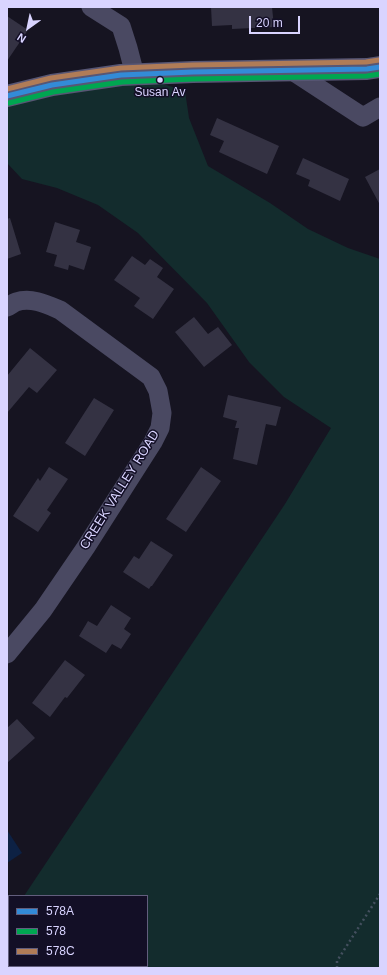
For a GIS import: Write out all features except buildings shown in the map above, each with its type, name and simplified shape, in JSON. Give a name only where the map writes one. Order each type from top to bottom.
[{"type":"street","points":[[91,7],[121,26],[135,75]]},
{"type":"street","points":[[7,96],[52,85],[121,75],[193,72],[367,69],[380,67]]},
{"type":"street","points":[[291,70],[363,117],[380,107]]},
{"type":"street","name":"CREEK VALLEY ROAD","points":[[7,307],[15,302],[31,301],[47,304],[60,310],[151,377],[158,391],[162,413],[160,428],[153,442],[94,534],[43,610],[7,654]]},
{"type":"path","points":[[337,968],[337,961],[380,894]]},
{"type":"green space","points":[[135,75],[185,91],[189,118],[208,166],[270,203],[308,229],[348,248],[380,259],[380,968],[7,968],[7,959],[8,967],[148,967],[148,895],[25,895],[285,504],[331,428],[284,397],[249,362],[207,303],[138,233],[98,205],[57,188],[22,179],[7,163],[7,100]]},
{"type":"water","points":[[7,830],[22,853],[7,863]]},
{"type":"transit line","name":"578C","points":[[7,89],[51,78],[121,68],[193,65],[366,62],[379,60]]},
{"type":"transit line","name":"578A","points":[[7,96],[52,85],[121,75],[193,72],[367,69],[380,67]]},
{"type":"transit line","name":"578","points":[[9,103],[53,92],[122,82],[193,79],[367,76],[380,74]]},
{"type":"place","name":"Susan Av","points":[[160,80]]}]
